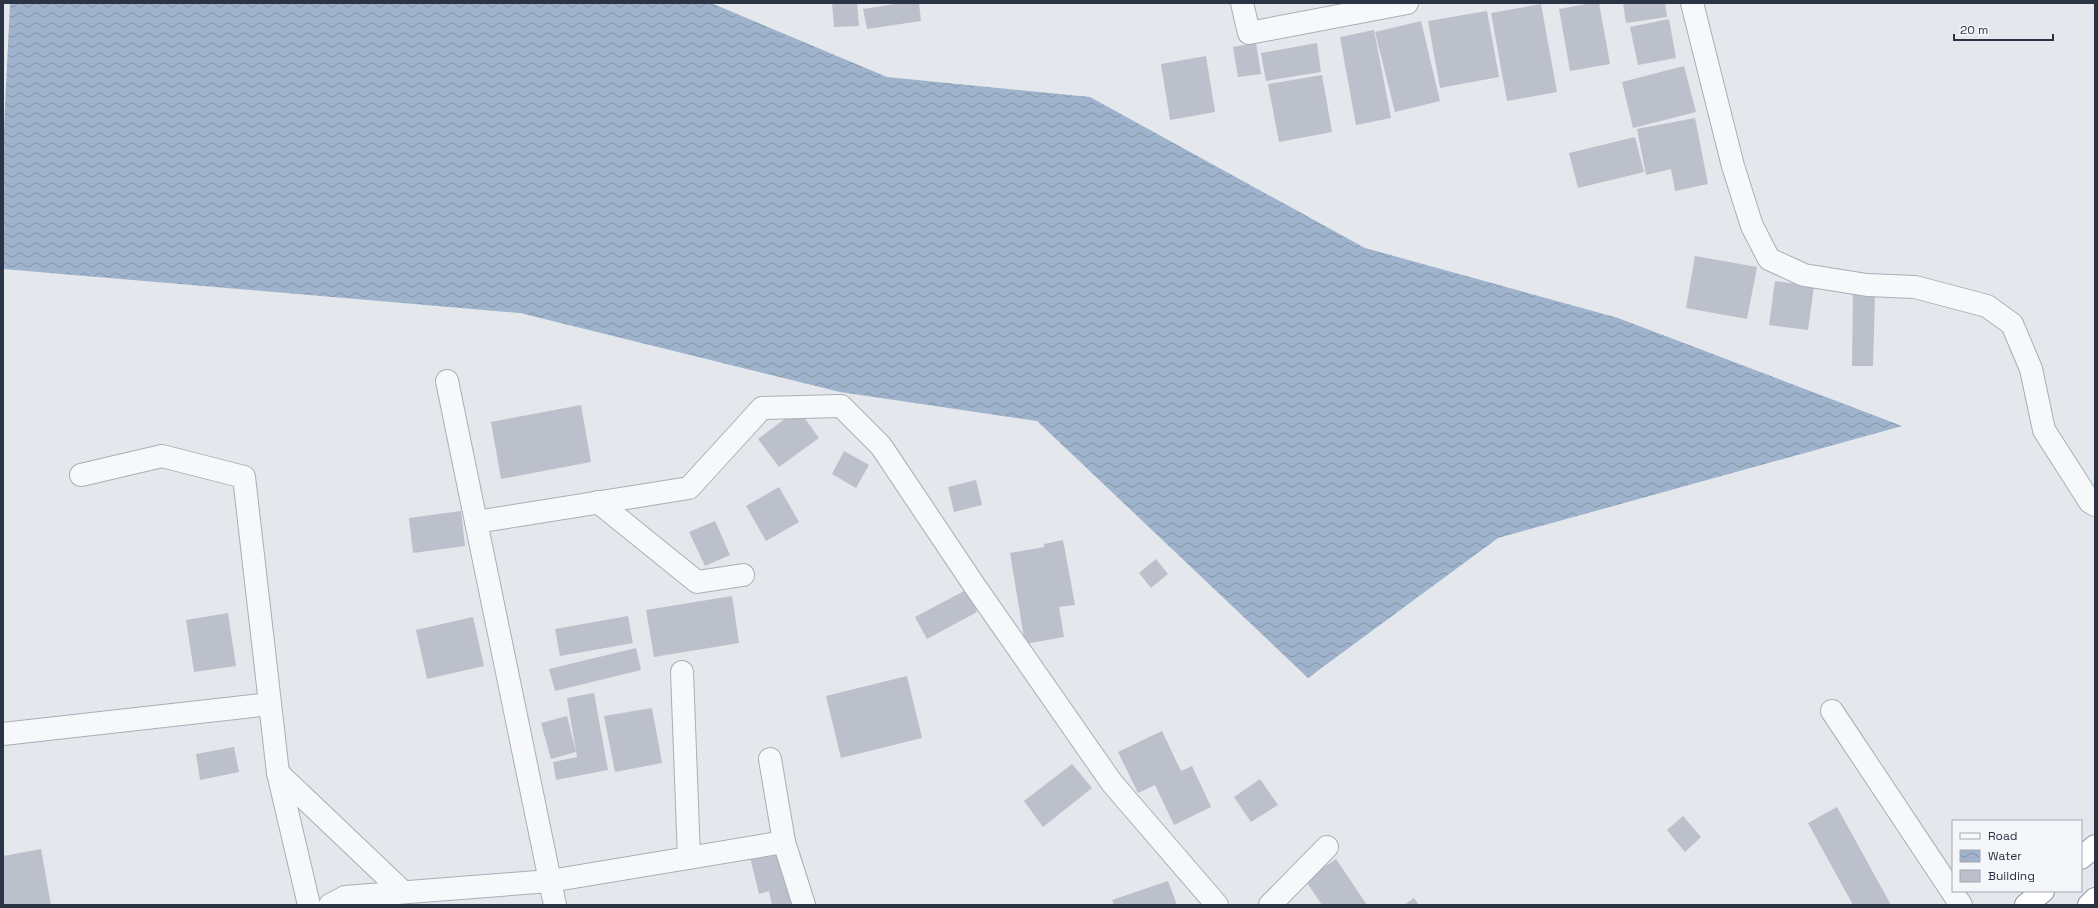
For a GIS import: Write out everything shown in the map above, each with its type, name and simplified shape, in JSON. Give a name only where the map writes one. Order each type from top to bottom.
[{"type":"highway","points":[[2082,857],[2095,846]]},
{"type":"highway","points":[[2026,905],[2042,892]]},
{"type":"highway","points":[[2088,905],[2095,899]]},
{"type":"street","points":[[1242,3],[1249,33],[1407,3]]},
{"type":"street","points":[[1692,3],[1733,166],[1752,226],[1769,259],[1804,275],[1867,285],[1915,287],[1987,306],[2012,324],[2031,369],[2044,430],[2090,502],[2095,505]]},
{"type":"street","points":[[447,381],[555,905]]},
{"type":"street","points":[[476,522],[689,488],[762,408],[841,406],[881,446],[974,585],[1112,783],[1217,905]]},
{"type":"street","points":[[81,475],[162,456],[244,477],[278,773],[309,905]]},
{"type":"street","points":[[598,502],[696,582],[743,575]]},
{"type":"street","points":[[682,672],[689,858]]},
{"type":"street","points":[[3,734],[270,704]]},
{"type":"street","points":[[1832,711],[1952,891]]},
{"type":"street","points":[[770,759],[784,842],[804,905]]},
{"type":"street","points":[[278,773],[403,892]]},
{"type":"street","points":[[330,905],[345,897],[550,881],[784,842]]},
{"type":"street","points":[[1270,905],[1327,847]]},
{"type":"street","points":[[1952,892],[1961,905]]},
{"type":"water","points":[[10,3],[711,3],[887,77],[1090,97],[1365,248],[1618,318],[1902,426],[1498,538],[1308,678],[1037,421],[840,392],[520,313],[3,269],[3,149]]},
{"type":"building","points":[[832,3],[857,3],[859,26],[834,27]]},
{"type":"building","points":[[902,3],[919,3],[921,21],[867,29],[863,9]]},
{"type":"building","points":[[1599,3],[1610,64],[1570,71],[1559,9]]},
{"type":"building","points":[[1623,3],[1665,3],[1667,17],[1626,23]]},
{"type":"building","points":[[1541,4],[1557,92],[1507,101],[1491,13]]},
{"type":"building","points":[[1487,11],[1499,77],[1440,88],[1428,21]]},
{"type":"building","points":[[1669,19],[1676,58],[1638,65],[1630,27]]},
{"type":"building","points":[[1421,21],[1440,101],[1395,112],[1375,32]]},
{"type":"building","points":[[1374,30],[1391,118],[1356,125],[1340,37]]},
{"type":"building","points":[[1256,43],[1261,74],[1238,77],[1233,47]]},
{"type":"building","points":[[1317,43],[1321,72],[1266,81],[1261,53]]},
{"type":"building","points":[[1206,56],[1215,112],[1170,120],[1161,64]]},
{"type":"building","points":[[1684,66],[1696,112],[1633,128],[1622,82]]},
{"type":"building","points":[[1322,75],[1332,132],[1279,142],[1268,84]]},
{"type":"building","points":[[1695,118],[1708,184],[1675,191],[1671,169],[1646,175],[1637,129]]},
{"type":"building","points":[[1635,137],[1644,172],[1578,188],[1569,153]]},
{"type":"building","points":[[1695,256],[1757,267],[1747,319],[1686,308]]},
{"type":"building","points":[[1775,281],[1814,286],[1808,330],[1769,325]]},
{"type":"building","points":[[1853,291],[1875,292],[1873,366],[1852,366]]},
{"type":"building","points":[[581,405],[591,462],[501,479],[491,422]]},
{"type":"building","points":[[798,409],[819,438],[779,467],[758,439]]},
{"type":"building","points":[[844,451],[869,465],[856,488],[832,474]]},
{"type":"building","points":[[976,480],[982,505],[954,512],[948,487]]},
{"type":"building","points":[[779,487],[799,522],[766,541],[746,506]]},
{"type":"building","points":[[461,511],[465,546],[413,553],[409,518]]},
{"type":"building","points":[[715,521],[730,555],[705,566],[689,532]]},
{"type":"building","points":[[1063,540],[1075,605],[1059,607],[1064,637],[1025,644],[1010,553],[1044,547],[1044,544]]},
{"type":"building","points":[[1156,559],[1168,574],[1151,588],[1139,573]]},
{"type":"building","points":[[966,590],[977,612],[927,639],[915,617]]},
{"type":"building","points":[[732,596],[739,643],[654,657],[646,610]]},
{"type":"building","points":[[228,613],[236,666],[194,672],[186,620]]},
{"type":"building","points":[[628,616],[633,643],[560,656],[555,629]]},
{"type":"building","points":[[473,617],[484,666],[427,679],[416,630]]},
{"type":"building","points":[[636,648],[641,670],[555,691],[549,669]]},
{"type":"building","points":[[907,676],[922,738],[841,758],[826,696]]},
{"type":"building","points":[[594,693],[608,770],[556,780],[553,762],[577,757],[567,698]]},
{"type":"building","points":[[652,708],[662,763],[615,772],[604,716]]},
{"type":"building","points":[[567,716],[576,752],[551,759],[541,723]]},
{"type":"building","points":[[1162,731],[1181,771],[1192,766],[1211,807],[1174,825],[1155,785],[1138,793],[1118,752]]},
{"type":"building","points":[[234,747],[239,772],[200,780],[196,754]]},
{"type":"building","points":[[1072,764],[1092,788],[1043,827],[1024,801]]},
{"type":"building","points":[[1260,779],[1278,805],[1251,822],[1234,797]]},
{"type":"building","points":[[1837,807],[1891,905],[1853,905],[1808,823]]},
{"type":"building","points":[[1683,816],[1701,837],[1685,852],[1667,830]]},
{"type":"building","points":[[780,846],[794,905],[772,905],[769,891],[759,894],[749,853]]},
{"type":"building","points":[[41,849],[51,905],[3,905],[3,856]]},
{"type":"building","points":[[1336,859],[1367,905],[1322,905],[1305,880]]},
{"type":"building","points":[[1168,881],[1177,905],[1114,905],[1112,900]]},
{"type":"building","points":[[1414,898],[1419,905],[1404,905]]}]
